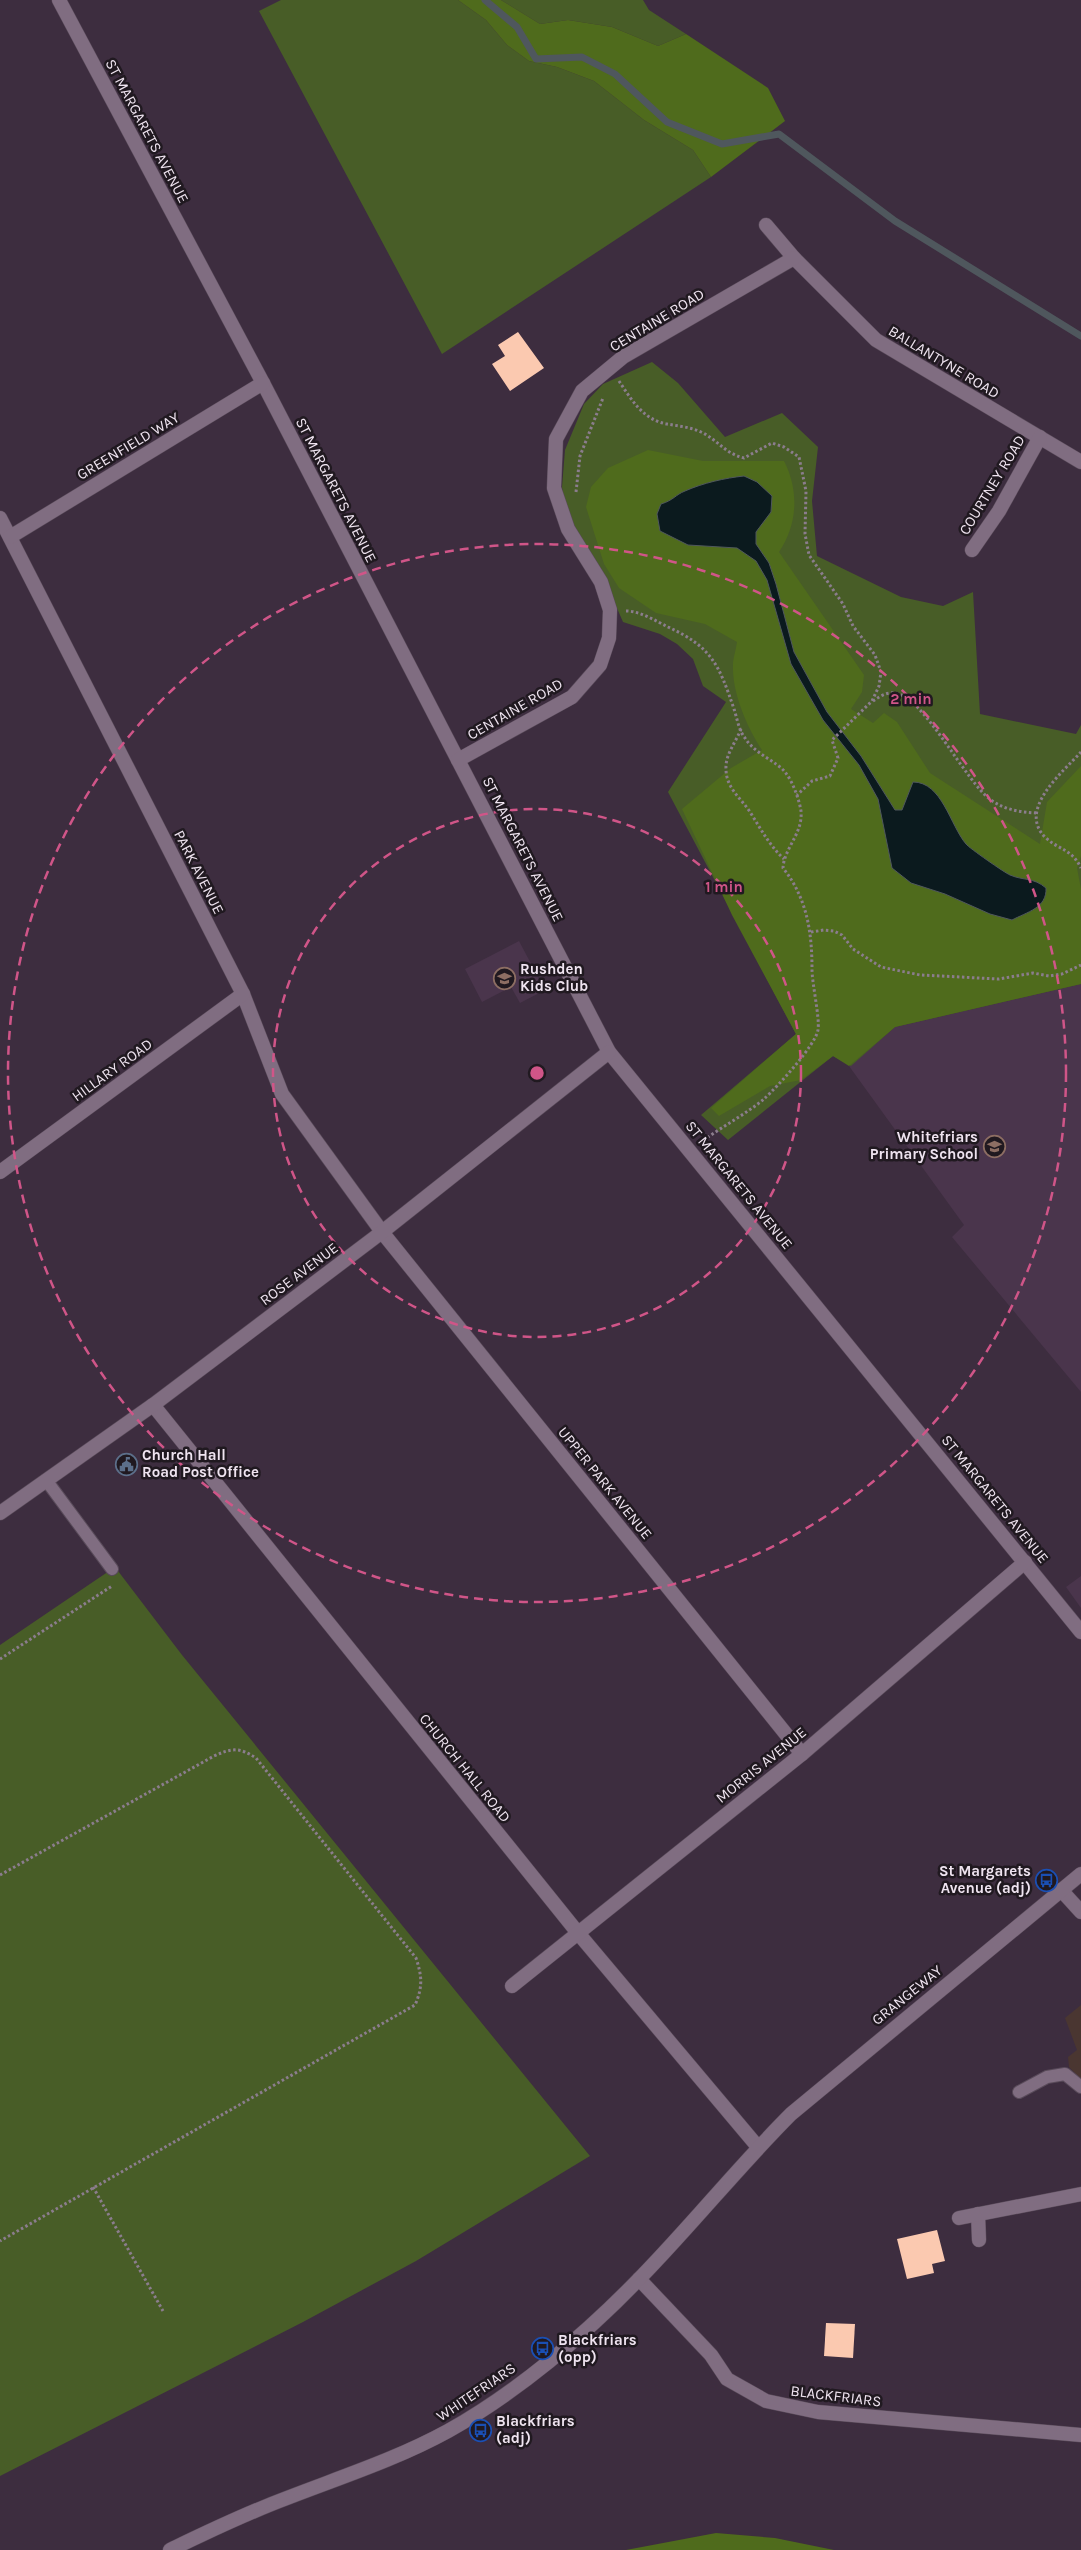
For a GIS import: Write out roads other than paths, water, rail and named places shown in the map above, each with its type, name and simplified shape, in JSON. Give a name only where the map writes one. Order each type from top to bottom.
[{"type":"street","name":"ST MARGARETS AVENUE","points":[[59,0],[262,383],[610,1052],[1081,1632]]},
{"type":"street","name":"BALLANTYNE ROAD","points":[[766,225],[794,258],[876,340],[1081,462]]},
{"type":"street","name":"CENTAINE ROAD","points":[[458,760],[572,697],[600,665],[609,638],[610,610],[601,582],[568,529],[554,488],[556,439],[582,391],[623,357],[794,258]]},
{"type":"street","name":"GREENFIELD WAY","points":[[10,537],[262,383]]},
{"type":"street","name":"COURTNEY ROAD","points":[[972,550],[999,511],[1040,437]]},
{"type":"street","name":"PARK AVENUE","points":[[0,518],[243,994],[282,1094],[382,1232]]},
{"type":"street","name":"HILLARY ROAD","points":[[0,1172],[243,994]]},
{"type":"street","name":"ROSE AVENUE","points":[[0,1513],[153,1405],[382,1232],[610,1052]]},
{"type":"street","name":"UPPER PARK AVENUE","points":[[382,1232],[802,1754]]},
{"type":"street","name":"CHURCH HALL ROAD","points":[[153,1405],[578,1933],[758,2147]]},
{"type":"street","name":"MORRIS AVENUE","points":[[512,1986],[802,1754],[1025,1562]]},
{"type":"street","name":"GRANGEWAY","points":[[758,2147],[826,2083],[1081,1874]]},
{"type":"street","points":[[1061,1890],[1081,1912]]},
{"type":"street","name":"WHITEFRIARS","points":[[170,2550],[285,2499],[378,2464],[449,2431],[518,2384],[565,2347],[639,2279],[758,2147]]},
{"type":"street","points":[[959,2218],[1081,2194]]},
{"type":"street","points":[[978,2214],[980,2240]]},
{"type":"street","name":"BLACKFRIARS","points":[[639,2279],[711,2355],[727,2379],[766,2402],[818,2412],[1081,2435]]},
{"type":"lane","points":[[46,1480],[112,1569]]},
{"type":"lane","points":[[1019,2092],[1047,2077],[1065,2074],[1081,2087]]},
{"type":"waterway","points":[[485,0],[517,27],[536,59],[582,57],[615,74],[667,122],[722,144],[779,134],[895,221],[1081,336]]},
{"type":"place","name":"Rushden Kids Club","points":[[504,978]]},
{"type":"place","name":"Whitefriars Primary School","points":[[994,1146]]},
{"type":"place","name":"Church Hall Road Post Office","points":[[126,1464]]},
{"type":"place","name":"St Margarets Avenue (adj)","points":[[1047,1880]]},
{"type":"place","name":"Blackfriars (opp)","points":[[542,2349]]},
{"type":"place","name":"Blackfriars (adj)","points":[[480,2430]]}]
